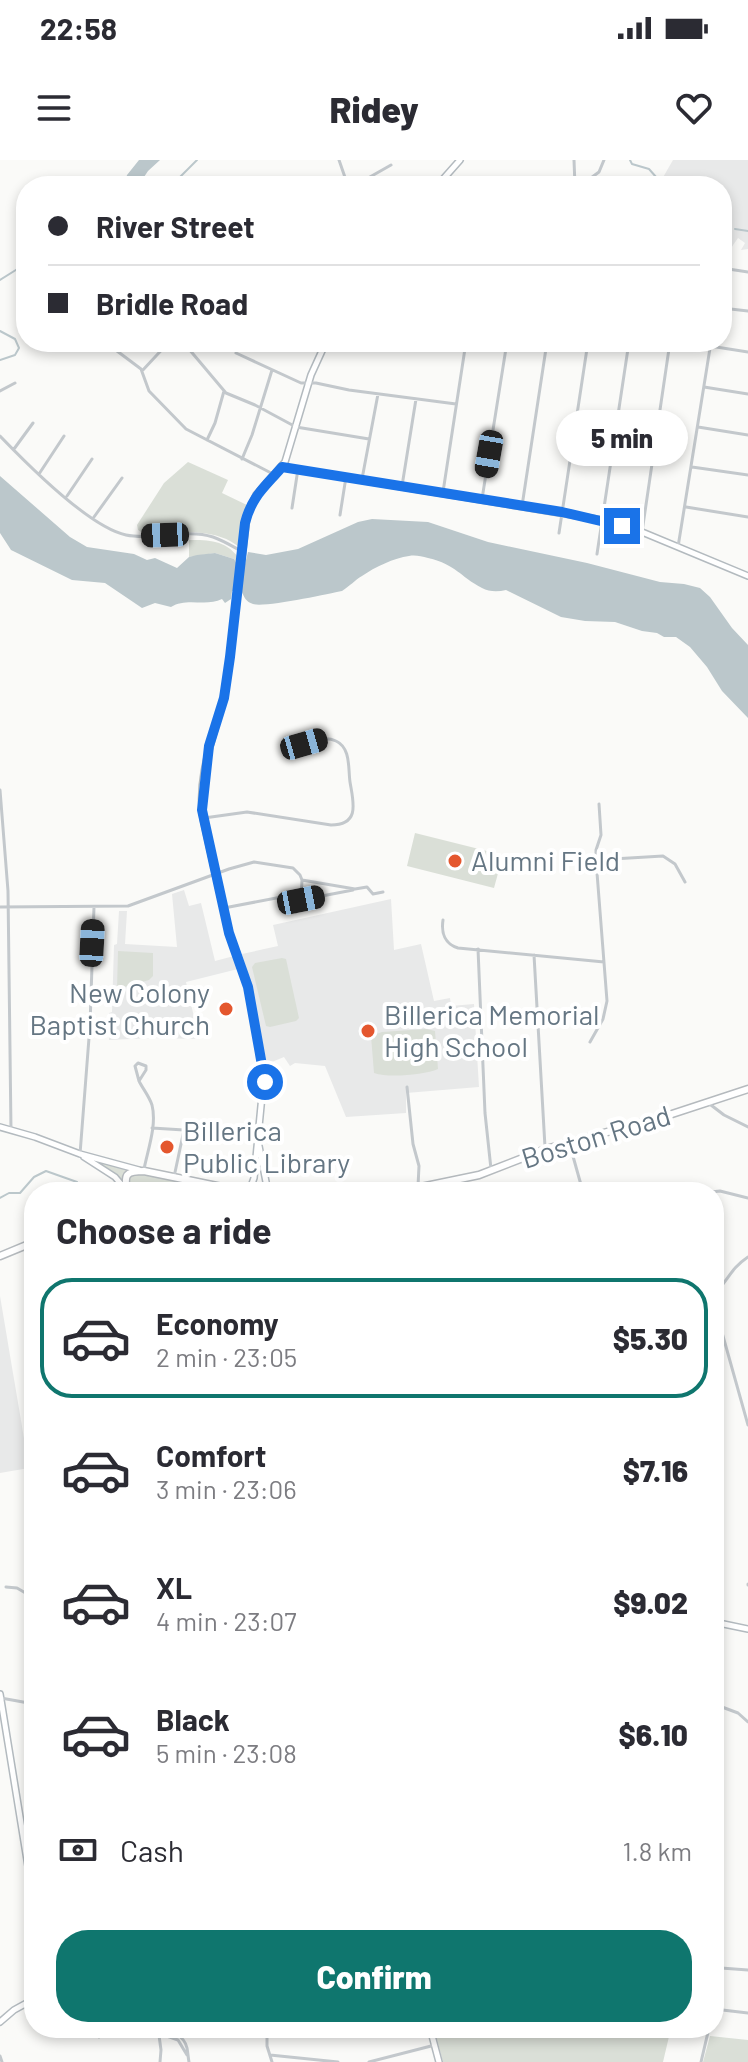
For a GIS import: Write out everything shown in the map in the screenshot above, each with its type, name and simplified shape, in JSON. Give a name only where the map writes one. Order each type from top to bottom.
[{"type":"main road","points":[[446,176],[460,160]]},
{"type":"main road","points":[[252,1182],[264,1075],[248,987],[229,933],[203,818],[202,801],[209,746],[224,698],[234,635],[245,523],[258,491],[282,467],[287,457],[321,352]]},
{"type":"main road","points":[[282,467],[602,520],[642,532],[748,576]]},
{"type":"main road","name":"Boston Road","points":[[443,1182],[492,1170],[546,1149],[748,1089]]},
{"type":"main road","points":[[0,1127],[80,1154],[191,1182]]},
{"type":"main road","points":[[258,1136],[266,1182]]},
{"type":"main road","points":[[80,1154],[119,1182]]},
{"type":"main road","points":[[126,1182],[127,1174],[144,1171]]},
{"type":"main road","points":[[0,1256],[24,1246]]},
{"type":"main road","points":[[724,1624],[748,1629]]},
{"type":"main road","points":[[0,1696],[24,1836]]},
{"type":"main road","points":[[0,2022],[24,2004]]},
{"type":"main road","points":[[433,2038],[439,2062]]},
{"type":"street","points":[[593,176],[599,172],[604,160]]},
{"type":"street","points":[[372,176],[391,165]]},
{"type":"street","points":[[119,352],[139,366],[146,386],[186,429],[275,475]]},
{"type":"street","points":[[142,371],[160,352]]},
{"type":"street","points":[[191,352],[224,391],[296,427],[369,439]]},
{"type":"street","points":[[443,493],[464,352]]},
{"type":"street","points":[[482,499],[505,352]]},
{"type":"street","points":[[522,506],[546,352]]},
{"type":"street","points":[[559,533],[586,352]]},
{"type":"street","points":[[597,554],[627,352]]},
{"type":"street","points":[[642,532],[669,352]]},
{"type":"street","points":[[678,547],[709,352]]},
{"type":"street","points":[[236,353],[308,384],[456,404]]},
{"type":"street","points":[[242,459],[250,443],[272,370]]},
{"type":"street","points":[[0,391],[15,383]]},
{"type":"street","points":[[704,387],[748,394]]},
{"type":"street","points":[[207,441],[224,391]]},
{"type":"street","points":[[362,479],[378,394]]},
{"type":"street","points":[[402,486],[416,399]]},
{"type":"street","points":[[13,450],[33,423]]},
{"type":"street","points":[[698,427],[748,435]]},
{"type":"street","points":[[0,436],[65,497],[110,530],[129,536],[203,535],[241,551]]},
{"type":"street","points":[[39,474],[64,436]]},
{"type":"street","points":[[65,497],[92,459]]},
{"type":"street","points":[[692,467],[748,475]]},
{"type":"street","points":[[292,508],[298,469]]},
{"type":"street","points":[[340,515],[346,477]]},
{"type":"street","points":[[93,519],[122,478]]},
{"type":"street","points":[[686,507],[748,517]]},
{"type":"street","points":[[203,818],[241,812],[331,825],[347,820],[354,806],[347,755],[341,744],[326,739],[286,749]]},
{"type":"street","points":[[0,790],[8,907],[11,1130]]},
{"type":"street","points":[[590,1042],[606,1009],[596,860],[601,835],[599,804]]},
{"type":"street","points":[[596,860],[663,856],[675,864],[685,882]]},
{"type":"street","points":[[0,907],[128,906],[254,862],[293,868],[302,880],[301,900]]},
{"type":"street","points":[[302,880],[355,889]]},
{"type":"street","points":[[328,884],[328,894]]},
{"type":"street","points":[[296,912],[295,902],[301,900],[367,887],[373,894],[383,892]]},
{"type":"street","points":[[224,908],[292,895]]},
{"type":"street","points":[[80,1154],[90,1025],[94,907]]},
{"type":"street","points":[[443,920],[444,936],[458,948],[604,962]]},
{"type":"street","points":[[478,949],[485,1113],[492,1170]]},
{"type":"street","points":[[0,952],[8,953]]},
{"type":"street","points":[[534,955],[546,1149]]},
{"type":"street","points":[[0,994],[9,994]]},
{"type":"street","points":[[139,1081],[151,1101],[152,1128],[144,1171]]},
{"type":"street","points":[[407,1087],[413,1144],[419,1166],[418,1182]]},
{"type":"street","points":[[707,1102],[748,1127]]},
{"type":"street","points":[[152,1128],[184,1130],[174,1177]]},
{"type":"street","points":[[569,1142],[580,1182]]},
{"type":"street","points":[[724,1192],[748,1198]]},
{"type":"street","points":[[724,1281],[748,1257]]},
{"type":"street","points":[[724,1340],[748,1425]]},
{"type":"street","points":[[6,1587],[24,1592]]},
{"type":"street","points":[[0,1696],[24,1702]]},
{"type":"street","points":[[724,1708],[738,1713],[748,1722]]},
{"type":"street","points":[[0,1744],[8,1743]]},
{"type":"street","points":[[724,1967],[748,1970]]},
{"type":"street","points":[[724,2010],[748,2013]]},
{"type":"street","points":[[160,2038],[160,2062]]},
{"type":"street","points":[[180,2038],[185,2044],[189,2062]]},
{"type":"street","points":[[266,2038],[272,2062]]},
{"type":"street","points":[[701,2062],[707,2038]]},
{"type":"street","points":[[369,2062],[435,2045]]},
{"type":"street","points":[[270,2055],[338,2062]]},
{"type":"street","points":[[0,2056],[2,2062]]},
{"type":"shaded area","points":[[139,160],[160,160],[145,176],[127,175]]},
{"type":"shaded area","points":[[673,160],[748,160],[748,249],[741,250],[745,243],[738,238],[732,247],[732,176],[664,176]]},
{"type":"shaded area","points":[[188,462],[228,480],[222,493],[249,506],[239,547],[229,540],[205,533],[138,530],[137,525],[164,483]]},
{"type":"shaded area","points":[[0,476],[70,537],[87,547],[134,554],[147,560],[155,558],[177,568],[189,557],[215,553],[234,559],[237,568],[244,568],[248,552],[266,555],[298,549],[358,522],[372,519],[428,522],[488,542],[660,582],[700,588],[748,645],[748,718],[722,691],[690,647],[676,637],[664,637],[615,622],[561,617],[506,590],[485,589],[445,564],[420,556],[409,556],[379,566],[342,591],[310,597],[259,605],[249,602],[241,590],[232,591],[231,599],[225,603],[222,599],[171,607],[155,603],[142,608],[105,583],[72,580],[11,550],[0,533]]},
{"type":"shaded area","points":[[189,540],[222,544],[238,557],[237,564],[234,559],[215,553],[189,557]]},
{"type":"shaded area","name":"Alumni Field","points":[[415,833],[503,855],[494,888],[407,866]]},
{"type":"shaded area","points":[[184,890],[189,906],[201,903],[215,961],[234,956],[238,969],[186,982],[199,1039],[109,1040],[119,911],[127,911],[125,944],[177,947],[172,894]]},
{"type":"shaded area","name":"Billerica Memorial High School","points":[[391,899],[394,950],[421,944],[434,1001],[450,998],[451,1006],[474,1004],[479,1087],[406,1093],[406,1113],[346,1117],[325,1066],[295,1063],[290,1066],[284,1057],[267,1064],[242,954],[278,946],[273,925]]},
{"type":"shaded area","points":[[118,951],[153,953],[153,976],[149,980],[117,989]]},
{"type":"shaded area","points":[[286,959],[299,1018],[270,1027],[266,1026],[252,967],[255,963]]},
{"type":"shaded area","points":[[435,1031],[438,1069],[406,1075],[374,1073],[371,1036],[382,1032]]},
{"type":"shaded area","points":[[98,1162],[179,1182],[126,1182]]},
{"type":"shaded area","points":[[0,1296],[24,1438],[24,1469],[0,1473]]},
{"type":"shaded area","points":[[437,2038],[669,2038],[663,2062],[443,2062]]},
{"type":"shaded area","points":[[709,2038],[748,2040],[748,2062],[703,2062]]},
{"type":"waterway","points":[[181,176],[197,160]]},
{"type":"waterway","points":[[630,160],[632,164],[649,169],[655,176]]},
{"type":"waterway","points":[[735,229],[748,231]]},
{"type":"waterway","points":[[0,280],[16,270]]},
{"type":"waterway","points":[[0,331],[16,341]]},
{"type":"waterway","points":[[0,360],[17,352]]},
{"type":"waterway","points":[[30,1182],[46,1171],[77,1182]]},
{"type":"waterway","points":[[0,1198],[9,1193],[20,1193],[24,1188]]},
{"type":"place","name":"Alumni Field","points":[[455,861]]},
{"type":"place","name":"New Colony Baptist Church","points":[[226,1009]]},
{"type":"place","name":"Billerica Memorial High School","points":[[368,1031]]},
{"type":"place","name":"Billerica Public Library","points":[[167,1147]]},
{"type":"route","points":[[265,1082],[248,987],[229,933],[202,810],[209,746],[224,698],[234,635],[245,523],[256,495],[282,467],[562,512],[622,526]]}]
